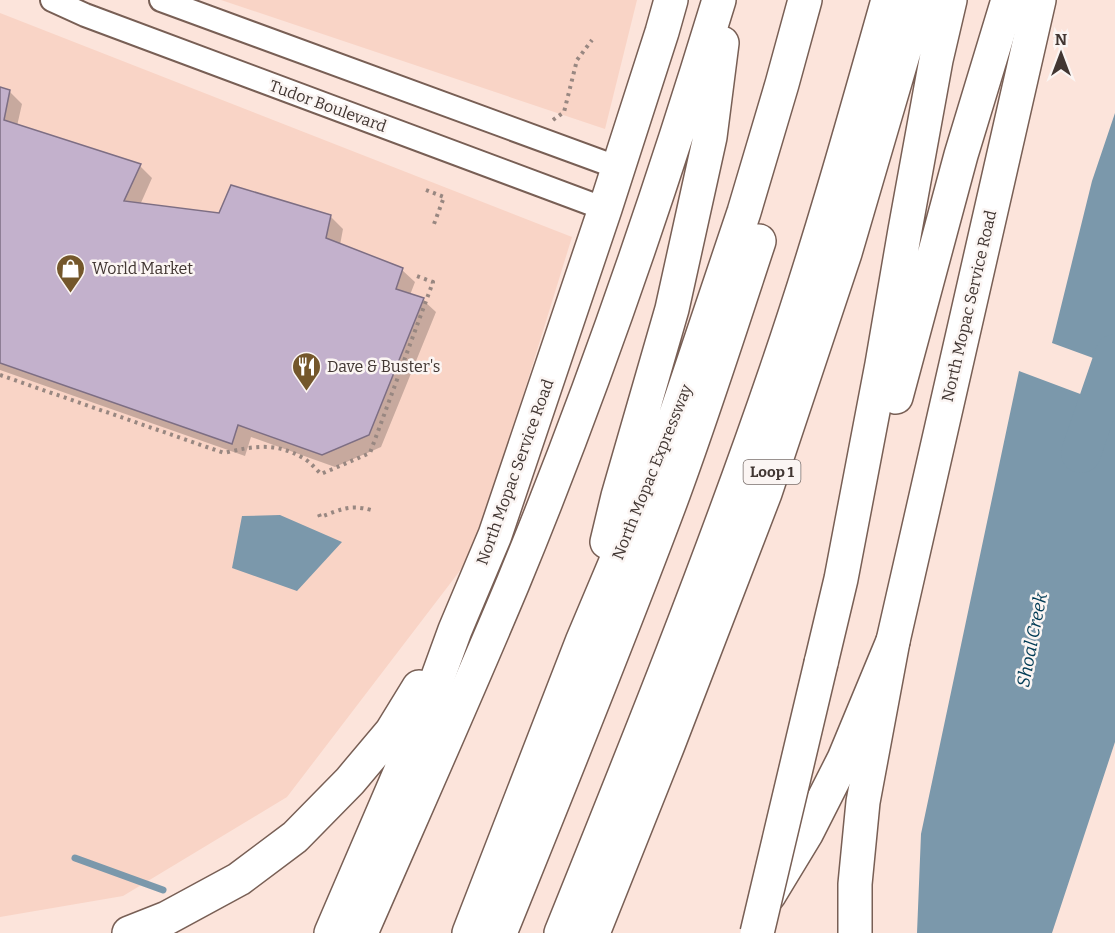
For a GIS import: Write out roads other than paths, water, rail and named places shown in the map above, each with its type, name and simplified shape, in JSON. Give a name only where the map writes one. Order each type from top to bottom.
[{"type":"main road","name":"North Mopac Service Road","points":[[331,933],[420,726],[455,630],[495,535],[619,168],[671,0]]},
{"type":"main road","points":[[361,933],[513,582],[596,371],[651,215],[719,0]]},
{"type":"main road","points":[[582,642],[618,496],[672,309],[710,137],[728,0]]},
{"type":"main road","name":"North Mopac Expressway","points":[[469,933],[582,642],[676,416],[744,212],[805,0]]},
{"type":"main road","points":[[501,933],[671,502],[767,215],[828,0]]},
{"type":"main road","points":[[561,933],[651,709],[774,380],[828,210],[888,0]]},
{"type":"main road","name":"Loop 1","points":[[593,933],[765,493],[845,253],[919,0]]},
{"type":"main road","points":[[757,933],[841,579],[936,60],[950,0]]},
{"type":"main road","points":[[841,579],[869,507],[958,167],[1008,0]]},
{"type":"main road","name":"North Mopac Service Road","points":[[855,933],[855,884],[864,802],[893,641],[1039,0]]},
{"type":"main road","points":[[129,933],[167,918],[240,879],[295,837],[350,781],[392,731],[455,630]]},
{"type":"main road","points":[[746,933],[806,834],[844,759],[893,641]]},
{"type":"street","name":"Tudor Boulevard","points":[[52,0],[85,15],[605,209]]},
{"type":"street","points":[[161,0],[619,168]]},
{"type":"water","points":[[1115,113],[1115,366],[1052,343],[1092,181]]},
{"type":"water","points":[[1019,371],[1115,407],[1115,742],[1052,933],[917,933],[921,834]]},
{"type":"water","points":[[280,515],[342,542],[297,591],[232,568],[242,516]]},
{"type":"waterway","name":"Shoal Creek","points":[[1081,453],[1115,354]]},
{"type":"waterway","points":[[75,858],[163,890]]},
{"type":"place","name":"World Market","points":[[71,294]]},
{"type":"place","name":"Dave & Buster's","points":[[306,392]]}]
